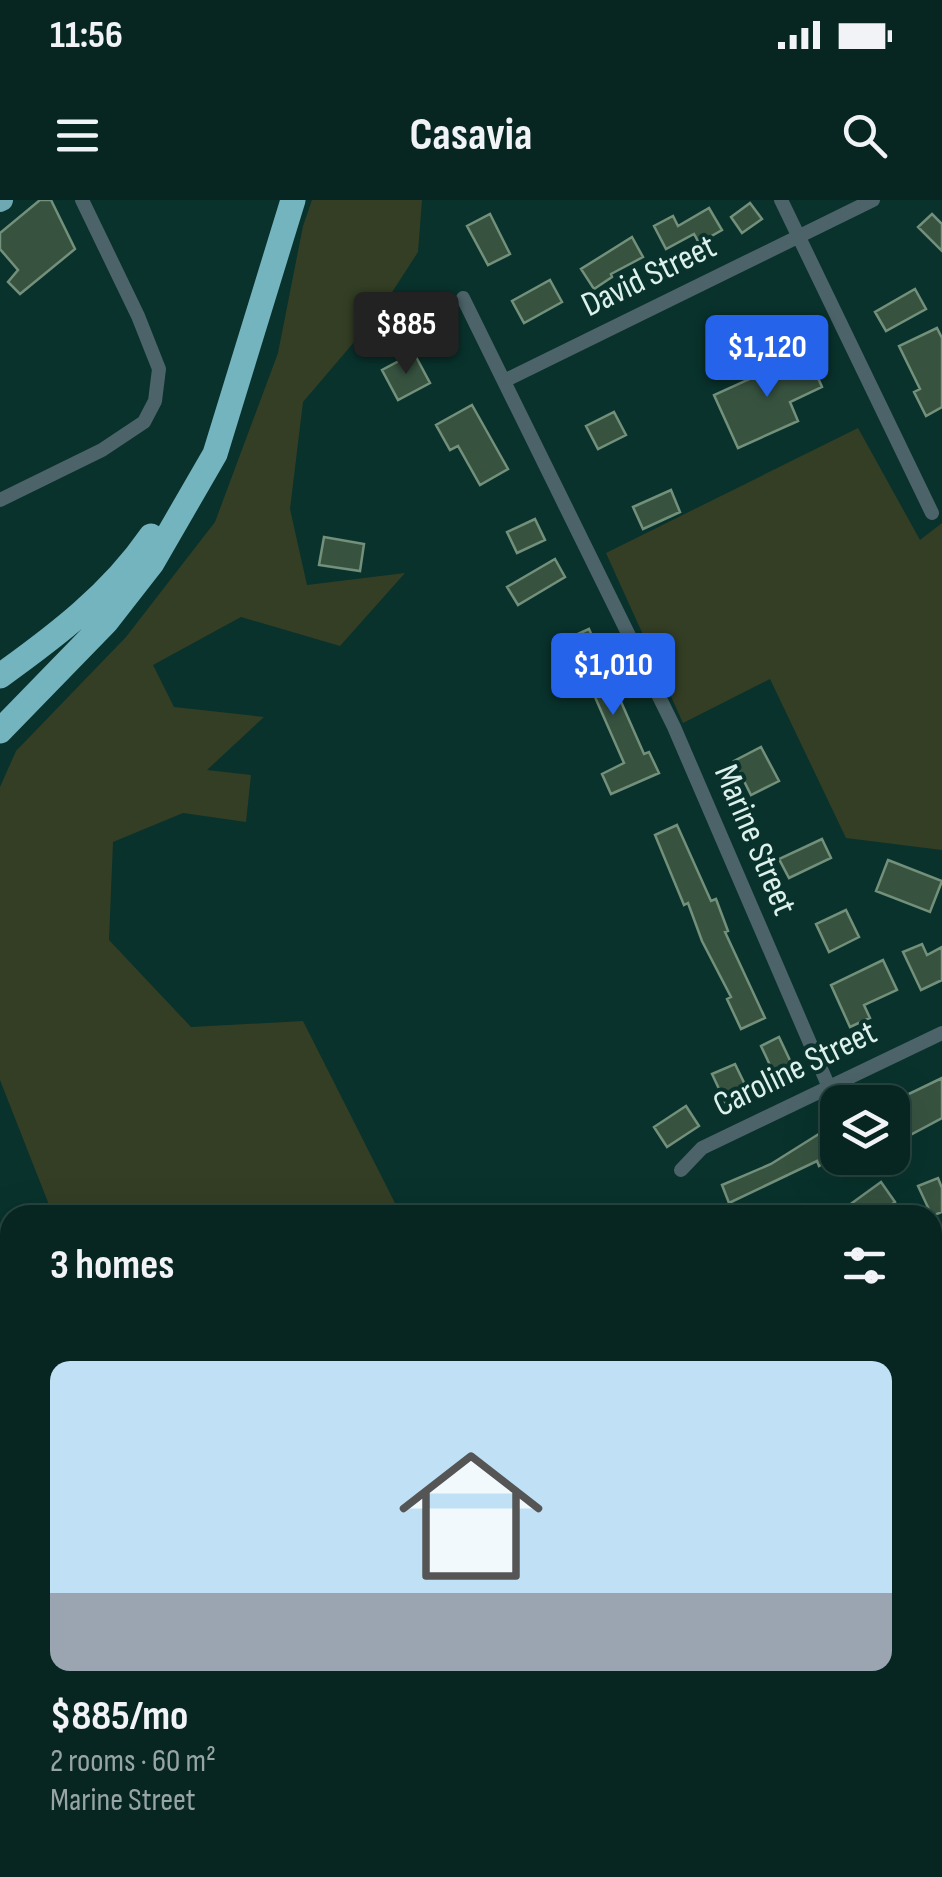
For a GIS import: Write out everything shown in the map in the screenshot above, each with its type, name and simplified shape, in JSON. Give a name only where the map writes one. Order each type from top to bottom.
[{"type":"highway","points":[[0,731],[93,636],[152,564],[215,454],[254,336],[289,206]]},
{"type":"highway","points":[[0,676],[72,623],[142,550],[175,502],[254,336]]},
{"type":"street","points":[[0,500],[102,450],[144,422],[154,402],[160,369],[82,200]]},
{"type":"street","points":[[781,200],[932,513]]},
{"type":"street","name":"David Street","points":[[506,380],[872,200]]},
{"type":"street","name":"Marine Street","points":[[463,298],[674,727],[828,1085]]},
{"type":"street","name":"Caroline Street","points":[[828,1085],[942,1033]]},
{"type":"street","name":"Caroline Street","points":[[681,1170],[702,1148],[820,1089]]},
{"type":"green space","points":[[312,200],[422,200],[418,252],[378,314],[303,402],[290,509],[307,585],[405,573],[340,646],[241,617],[153,665],[174,707],[264,717],[207,770],[251,775],[246,822],[183,813],[113,842],[109,940],[191,1027],[303,1021],[396,1205],[49,1205],[0,1080],[0,787],[16,751],[126,637],[215,522],[278,353],[303,226]]},
{"type":"green space","points":[[858,428],[920,540],[942,523],[942,850],[846,838],[770,679],[683,723],[606,553]]},
{"type":"building","points":[[40,200],[51,200],[75,249],[20,294],[8,282],[18,270],[0,249],[0,233]]},
{"type":"building","points":[[750,203],[762,219],[742,233],[731,217]]},
{"type":"building","points":[[709,208],[722,230],[699,243],[694,234],[666,249],[654,226],[673,216],[678,226]]},
{"type":"building","points":[[490,214],[510,254],[488,265],[467,226]]},
{"type":"building","points":[[932,214],[942,224],[942,251],[918,227]]},
{"type":"building","points":[[632,237],[643,257],[611,274],[594,289],[581,269]]},
{"type":"building","points":[[550,280],[562,302],[524,323],[512,301]]},
{"type":"building","points":[[915,289],[926,309],[886,331],[875,312]]},
{"type":"building","points":[[937,328],[942,338],[942,407],[926,416],[914,392],[920,389],[899,346]]},
{"type":"building","points":[[414,353],[430,383],[398,400],[382,370]]},
{"type":"building","points":[[807,353],[822,387],[790,402],[798,421],[738,448],[714,395]]},
{"type":"building","points":[[472,405],[508,469],[480,485],[458,446],[450,450],[436,425]]},
{"type":"building","points":[[614,412],[626,435],[598,449],[586,426]]},
{"type":"building","points":[[671,490],[680,512],[643,529],[633,507]]},
{"type":"building","points":[[535,519],[545,540],[517,553],[507,532]]},
{"type":"building","points":[[324,537],[364,544],[360,571],[319,565]]},
{"type":"building","points":[[555,559],[565,577],[518,605],[507,587]]},
{"type":"building","points":[[589,629],[644,754],[649,752],[659,773],[611,794],[602,774],[624,763],[569,638]]},
{"type":"building","points":[[761,747],[779,781],[751,795],[734,761]]},
{"type":"building","points":[[677,825],[711,901],[716,899],[728,931],[725,932],[765,1018],[741,1029],[727,999],[731,997],[702,941],[688,903],[684,905],[655,835]]},
{"type":"building","points":[[822,839],[831,858],[789,878],[779,859]]},
{"type":"building","points":[[888,860],[942,881],[930,912],[876,891]]},
{"type":"building","points":[[846,910],[859,937],[829,952],[816,924]]},
{"type":"building","points":[[922,944],[927,955],[942,947],[942,980],[921,990],[903,952]]},
{"type":"building","points":[[883,960],[897,990],[864,1005],[870,1018],[850,1027],[831,985]]},
{"type":"building","points":[[779,1037],[795,1071],[777,1080],[761,1046]]},
{"type":"building","points":[[735,1064],[750,1095],[727,1106],[712,1074]]},
{"type":"building","points":[[942,1078],[942,1118],[910,1135],[910,1093]]},
{"type":"building","points":[[686,1106],[699,1126],[667,1147],[654,1127]]},
{"type":"building","points":[[820,1133],[820,1165],[817,1161],[729,1203],[722,1185],[771,1164]]},
{"type":"building","points":[[938,1178],[942,1205],[927,1205],[918,1186]]},
{"type":"building","points":[[881,1182],[895,1202],[891,1205],[852,1203]]}]
